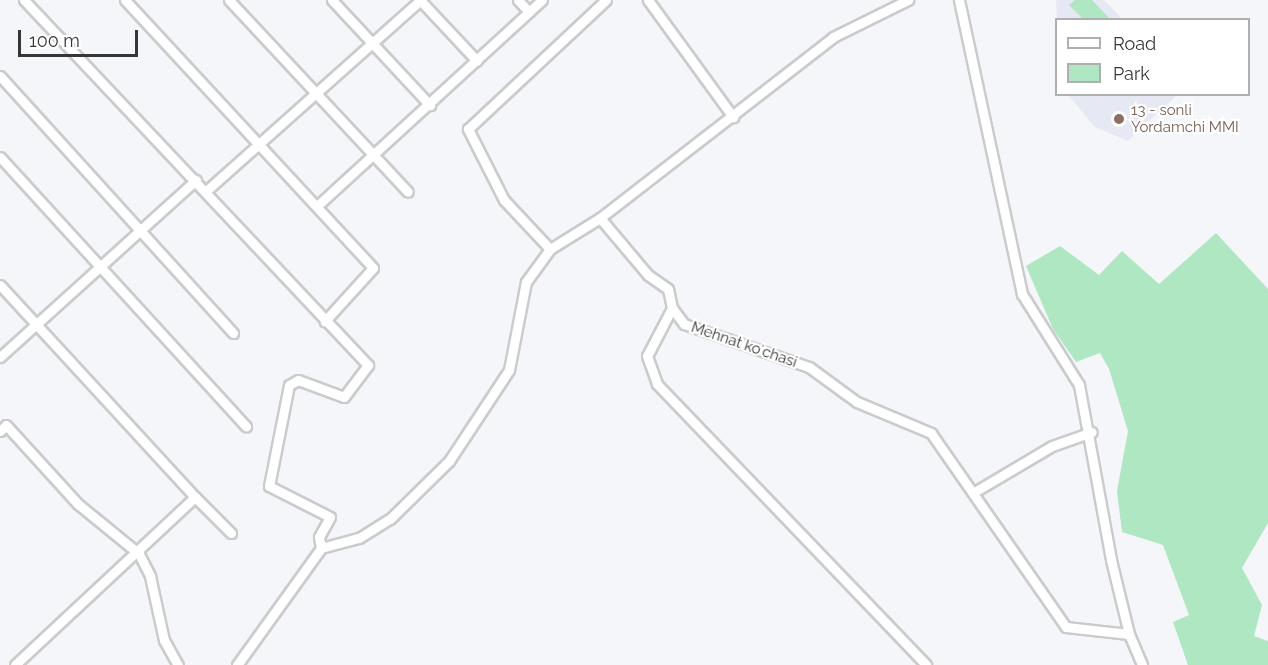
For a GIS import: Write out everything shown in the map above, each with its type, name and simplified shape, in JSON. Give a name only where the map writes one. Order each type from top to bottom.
[{"type":"street","points":[[24,0],[368,365],[344,397],[291,383],[269,483],[330,517],[319,537],[321,548]]},
{"type":"street","points":[[125,0],[261,143],[373,268],[325,321]]},
{"type":"street","points":[[229,0],[408,192]]},
{"type":"street","points":[[332,0],[430,105]]},
{"type":"street","points":[[206,191],[374,43],[423,3],[436,0]]},
{"type":"street","points":[[518,0],[529,12]]},
{"type":"street","points":[[317,206],[430,105],[542,0]]},
{"type":"street","points":[[550,249],[504,200],[468,129],[606,0]]},
{"type":"street","points":[[648,0],[733,117]]},
{"type":"street","points":[[237,665],[321,548],[359,538],[390,519],[449,461],[509,370],[526,282],[550,249],[600,218],[733,117],[832,36],[894,3],[908,0]]},
{"type":"street","points":[[959,0],[1022,294],[1079,385],[1092,432],[1129,634],[1142,665]]},
{"type":"street","points":[[423,3],[477,61]]},
{"type":"street","points":[[0,76],[233,333]]},
{"type":"street","points":[[0,157],[246,426]]},
{"type":"street","points":[[0,357],[196,180]]},
{"type":"street","name":"Mehnat koʻchasi","points":[[600,218],[648,275],[668,289],[672,308],[684,324],[809,367],[857,402],[931,433],[976,491],[1017,562],[1066,627],[1129,634]]},
{"type":"street","points":[[0,285],[195,497],[231,533]]},
{"type":"street","points":[[672,308],[647,357],[657,384],[926,665]]},
{"type":"street","points":[[2,425],[78,504],[139,554],[150,576],[164,640],[178,665]]},
{"type":"street","points":[[976,491],[1052,446],[1092,432]]},
{"type":"street","points":[[15,665],[139,554],[195,497]]},
{"type":"shaded area","points":[[1056,0],[1104,0],[1121,18],[1057,18]]},
{"type":"shaded area","name":"13 - sonli Yordamchi MMI","points":[[1069,96],[1176,96],[1128,141],[1095,127]]},
{"type":"green space","points":[[1075,0],[1092,0],[1109,18],[1082,18],[1069,5]]},
{"type":"green space","points":[[1216,233],[1268,289],[1268,523],[1242,568],[1262,605],[1254,636],[1268,641],[1268,665],[1188,665],[1173,622],[1189,615],[1163,545],[1122,532],[1117,491],[1128,431],[1109,369],[1100,353],[1076,362],[1053,329],[1026,266],[1060,246],[1099,275],[1122,251],[1159,284]]},
{"type":"place","name":"13 - sonli Yordamchi MMI","points":[[1119,119]]}]
